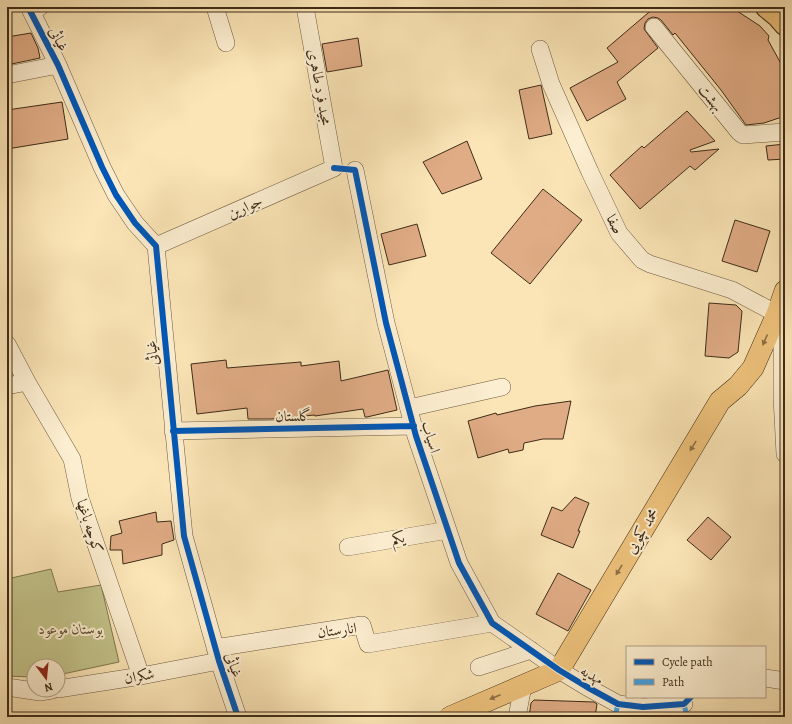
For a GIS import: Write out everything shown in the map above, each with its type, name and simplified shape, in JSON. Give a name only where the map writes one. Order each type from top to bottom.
[{"type":"highway","points":[[767,7],[785,24]]},
{"type":"main road","name":"محمد کچویی","points":[[559,670],[720,401],[738,386],[753,368],[785,291]]},
{"type":"main road","points":[[450,717],[559,670]]},
{"type":"street","points":[[215,7],[226,43]]},
{"type":"street","name":"مجید فرد طاهری","points":[[305,7],[334,168]]},
{"type":"street","name":"غیاثی","points":[[35,9],[102,167],[116,195],[134,223],[156,246],[184,536],[217,655],[238,717]]},
{"type":"street","name":"بهشت","points":[[654,27],[739,132],[744,135],[785,132]]},
{"type":"street","name":"صفا","points":[[540,48],[551,84],[590,172],[623,238],[642,260],[650,264],[732,290],[776,314]]},
{"type":"street","points":[[7,76],[58,65]]},
{"type":"street","name":"جوارین","points":[[156,246],[334,168]]},
{"type":"street","name":"اسیاب","points":[[355,170],[386,323],[414,426],[459,563],[492,623],[559,670]]},
{"type":"street","points":[[785,336],[782,345],[785,454]]},
{"type":"street","name":"کوچه باغها","points":[[7,344],[27,382],[72,459],[80,498],[141,676]]},
{"type":"street","points":[[7,386],[27,382]]},
{"type":"street","points":[[409,408],[502,387]]},
{"type":"street","name":"گلستان","points":[[173,431],[414,426]]},
{"type":"street","name":"یکم","points":[[348,547],[448,530]]},
{"type":"street","name":"انارستان","points":[[217,655],[362,625],[368,644],[492,623]]},
{"type":"street","points":[[479,667],[531,650]]},
{"type":"street","name":"شکران","points":[[66,688],[141,676],[217,655]]},
{"type":"street","name":"مهدیه","points":[[559,670],[617,711],[643,706],[687,706]]},
{"type":"street","points":[[766,678],[785,681]]},
{"type":"street","points":[[517,717],[523,686]]},
{"type":"street","points":[[7,687],[26,690]]},
{"type":"green space","name":"بوستان موعود","points":[[51,569],[58,592],[101,585],[119,662],[66,673],[66,658],[26,658],[26,677],[7,676],[7,579]]},
{"type":"building","points":[[655,7],[731,7],[760,26],[769,36],[768,40],[785,71],[785,116],[764,123],[746,125],[721,90],[675,33],[673,35],[661,20],[653,17],[648,19],[645,23],[644,29],[658,48],[617,82],[626,99],[587,121],[570,88],[618,62],[607,48]]},
{"type":"building","points":[[31,33],[38,48],[40,58],[7,65],[7,37]]},
{"type":"building","points":[[358,38],[362,66],[327,72],[322,44]]},
{"type":"building","points":[[541,85],[552,134],[529,139],[519,90]]},
{"type":"building","points":[[62,102],[68,139],[7,149],[7,110]]},
{"type":"building","points":[[687,111],[715,141],[690,150],[691,152],[719,149],[695,170],[690,166],[640,209],[610,175],[642,146],[644,148]]},
{"type":"building","points":[[467,141],[482,179],[442,194],[423,162]]},
{"type":"building","points":[[785,144],[785,159],[768,160],[766,146]]},
{"type":"building","points":[[543,189],[582,220],[530,284],[491,253]]},
{"type":"building","points":[[735,220],[770,231],[757,272],[722,261]]},
{"type":"building","points":[[417,224],[426,256],[389,265],[381,234]]},
{"type":"building","points":[[709,303],[736,305],[742,311],[738,352],[729,358],[705,356]]},
{"type":"building","points":[[226,360],[227,368],[301,362],[301,366],[339,361],[341,381],[388,370],[397,410],[367,417],[365,417],[363,409],[315,416],[271,419],[248,419],[247,408],[197,414],[191,364]]},
{"type":"building","points":[[571,401],[563,439],[543,439],[524,443],[523,450],[509,453],[508,449],[478,458],[468,421],[496,413],[497,415],[535,406]]},
{"type":"building","points":[[575,497],[589,503],[573,548],[541,535],[552,507],[562,511]]},
{"type":"building","points":[[156,512],[157,522],[171,521],[174,540],[162,544],[162,555],[123,564],[122,550],[110,550],[111,536],[122,533],[119,521]]},
{"type":"building","points":[[708,517],[731,537],[711,560],[687,540]]},
{"type":"building","points":[[558,573],[591,590],[568,631],[536,614]]},
{"type":"building","points":[[534,700],[594,702],[597,704],[595,717],[529,717],[531,703]]},
{"type":"marked path","points":[[615,717],[618,704]]},
{"type":"marked path","points":[[684,704],[687,717]]},
{"type":"cycle path","points":[[28,7],[58,65],[102,167],[116,195],[135,223],[156,246],[184,536],[219,661],[238,717]]},
{"type":"cycle path","points":[[334,168],[355,170],[386,323],[416,436],[459,563],[492,623],[559,670],[618,704],[643,707],[684,704],[690,698]]},
{"type":"cycle path","points":[[173,431],[414,426]]}]
